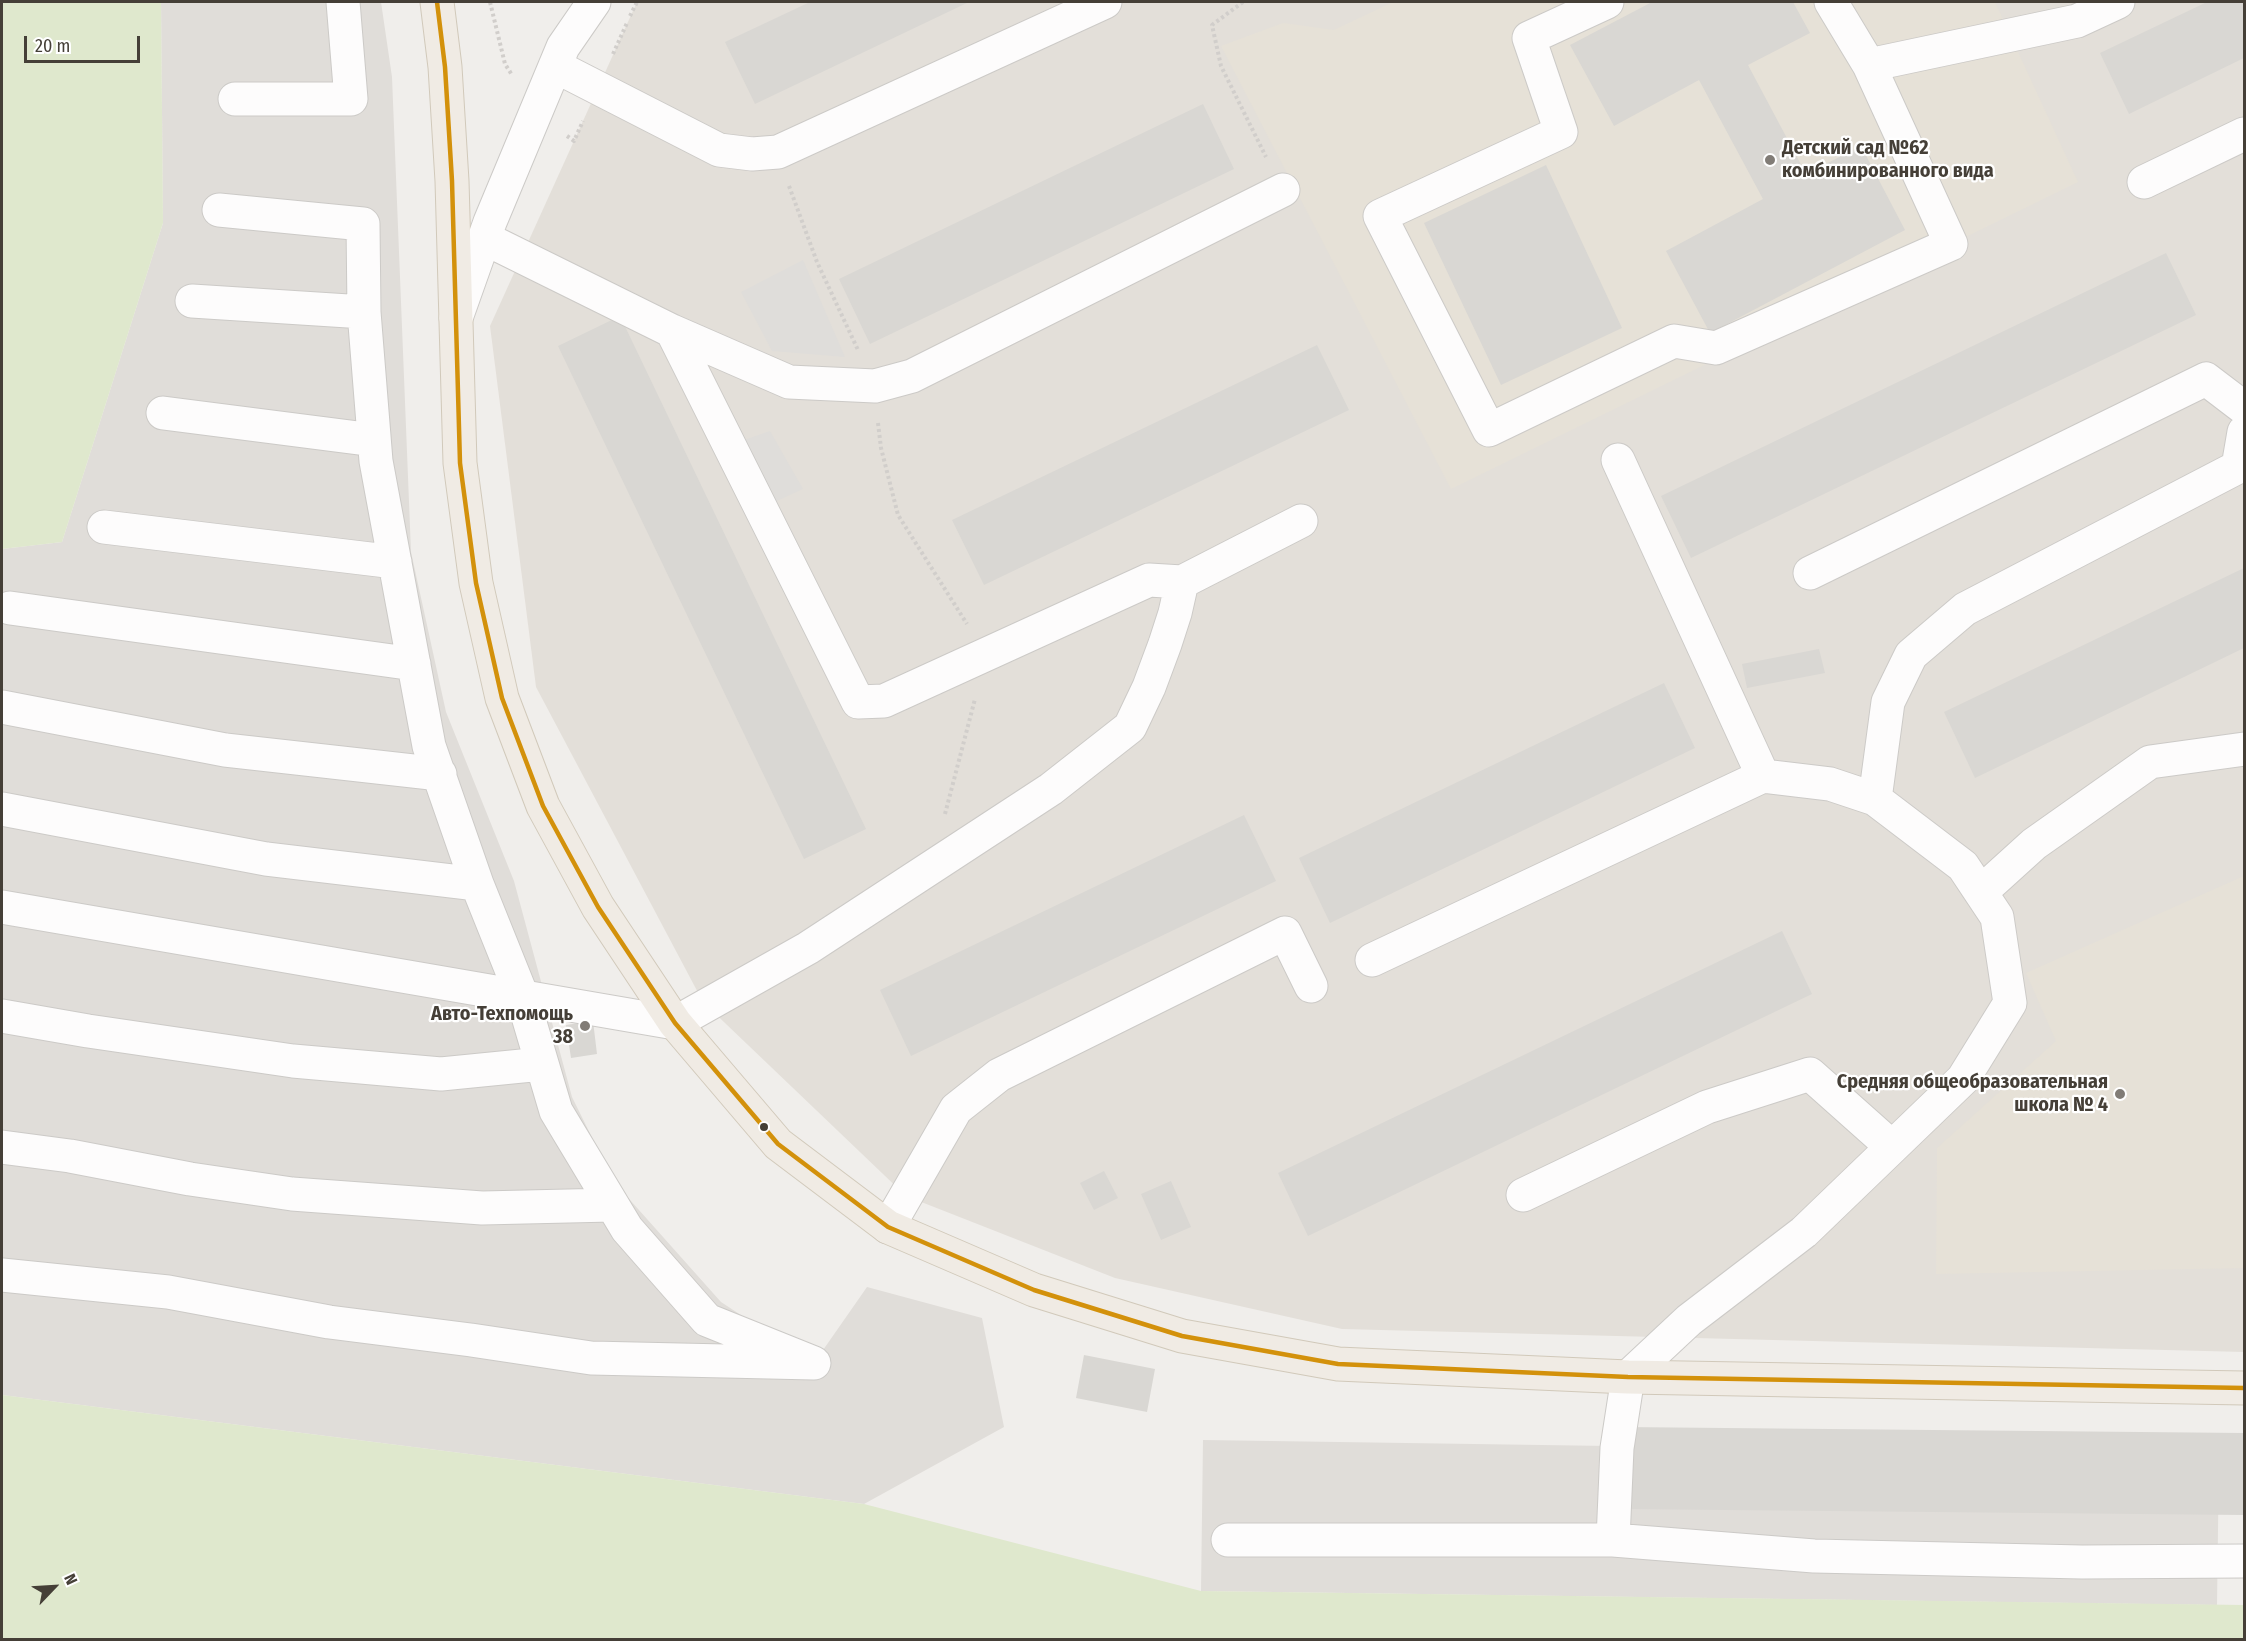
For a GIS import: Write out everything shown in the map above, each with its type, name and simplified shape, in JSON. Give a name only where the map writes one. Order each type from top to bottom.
[{"type":"main road","points":[[436,2],[447,89],[462,474],[476,583],[502,698],[543,806],[598,907],[675,1023],[778,1144],[888,1227],[1034,1290],[1182,1335],[1338,1364],[1628,1377],[2244,1388]]},
{"type":"street","points":[[235,99],[351,99],[343,2]]},
{"type":"street","points":[[455,320],[484,238],[555,66],[564,47],[594,2]]},
{"type":"street","points":[[555,66],[718,150],[752,154],[778,152],[1105,2]]},
{"type":"street","points":[[1607,2],[1529,38],[1561,132],[1380,216],[1489,430],[1674,341],[1716,348],[1951,244],[1869,65],[1831,2]]},
{"type":"street","points":[[1869,65],[2078,21],[2118,2]]},
{"type":"street","points":[[2144,182],[2244,134]]},
{"type":"street","points":[[484,238],[672,331],[789,382],[875,386],[912,376],[1283,190]]},
{"type":"street","points":[[2,1275],[168,1292],[328,1322],[591,1358],[814,1363],[707,1320],[627,1229],[556,1111],[522,996],[477,884],[429,746],[376,461],[364,312],[363,224],[219,210]]},
{"type":"street","points":[[192,301],[364,312]]},
{"type":"street","points":[[672,331],[858,702],[884,701],[1149,580],[1182,582],[1301,521]]},
{"type":"street","points":[[1810,573],[2206,379],[2244,408]]},
{"type":"street","points":[[163,413],[374,440]]},
{"type":"street","points":[[1875,799],[1888,702],[1911,655],[1965,609],[2238,467],[2244,432]]},
{"type":"street","points":[[1618,460],[1762,776]]},
{"type":"street","points":[[104,526],[395,562]]},
{"type":"street","points":[[2,908],[675,1023],[808,948],[1051,789],[1130,727],[1161,655],[1175,613],[1182,582]]},
{"type":"street","points":[[10,608],[414,664]]},
{"type":"street","points":[[2,707],[225,750],[440,774]]},
{"type":"street","points":[[1981,892],[2034,844],[2150,762],[2244,748]]},
{"type":"street","points":[[1372,960],[1762,776],[1830,784],[1875,799],[1963,866],[1997,917],[2010,1003],[1962,1078],[1804,1232],[1689,1320],[1628,1377],[1617,1448],[1613,1540]]},
{"type":"street","points":[[2,809],[266,859],[477,884]]},
{"type":"street","points":[[888,1227],[956,1110],[999,1075],[1285,933],[1311,986]]},
{"type":"street","points":[[2,1016],[88,1031],[304,1062],[441,1074],[542,1064]]},
{"type":"street","points":[[1522,1195],[1707,1107],[1810,1074],[1892,1148]]},
{"type":"street","points":[[2,1147],[70,1156],[190,1179],[292,1194],[482,1208],[612,1206]]},
{"type":"street","points":[[1228,1540],[1613,1540],[1814,1556],[2082,1562],[2244,1561]]},
{"type":"path","points":[[1243,2],[1212,25],[1221,66],[1283,190]]},
{"type":"path","points":[[790,189],[817,262],[875,386],[881,448],[898,515],[987,654],[932,867]]},
{"type":"shaded area","points":[[161,2],[381,2],[392,77],[411,552],[446,712],[514,881],[572,1097],[614,1182],[721,1302],[814,1363],[867,1287],[982,1318],[1004,1427],[864,1504],[2,1395],[2,549],[62,542],[163,223]]},
{"type":"shaded area","points":[[637,2],[2244,2],[2244,1352],[1342,1329],[1115,1278],[906,1196],[703,1002],[536,687],[490,326]]},
{"type":"shaded area","points":[[1393,2],[1995,2],[2078,182],[1451,489],[1221,46],[1283,23],[1334,30]]},
{"type":"shaded area","points":[[803,260],[845,357],[772,351],[741,292]]},
{"type":"shaded area","points":[[770,431],[803,489],[751,513],[718,449]]},
{"type":"shaded area","name":"Средняя общеобразовательная школа № 4","points":[[2244,876],[2244,1268],[1936,1274],[1937,1148],[2056,1041],[2026,973]]},
{"type":"shaded area","points":[[1203,1440],[2219,1455],[2217,1605],[1201,1591]]},
{"type":"green space","points":[[2,2],[161,2],[163,223],[62,542],[2,549]]},
{"type":"green space","points":[[2,1395],[864,1504],[1201,1591],[2244,1605],[2244,1639],[2,1639]]},
{"type":"building","points":[[810,2],[969,2],[755,104],[725,42]]},
{"type":"building","name":"Детский сад №62 комбинированного вида","points":[[1652,2],[1793,2],[1810,33],[1748,65],[1806,174],[1861,146],[1905,230],[1710,333],[1666,251],[1763,199],[1699,80],[1614,126],[1570,45]]},
{"type":"building","points":[[2207,2],[2244,2],[2244,58],[2129,114],[2100,53]]},
{"type":"building","points":[[1203,104],[1234,169],[870,344],[839,279]]},
{"type":"building","points":[[1546,165],[1622,328],[1501,385],[1424,223]]},
{"type":"building","points":[[2166,253],[2196,315],[1691,558],[1661,496]]},
{"type":"building","points":[[620,316],[866,829],[804,859],[558,346]]},
{"type":"building","points":[[1317,345],[1349,410],[984,585],[952,520]]},
{"type":"building","points":[[2244,568],[2244,648],[1975,778],[1944,712]]},
{"type":"building","points":[[1819,649],[1825,673],[1747,688],[1742,664]]},
{"type":"building","points":[[1664,683],[1695,748],[1330,923],[1299,858]]},
{"type":"building","points":[[1244,815],[1276,881],[911,1056],[880,990]]},
{"type":"building","points":[[1782,931],[1812,994],[1308,1236],[1278,1173]]},
{"type":"building","points":[[593,1021],[597,1054],[571,1058],[566,1025]]},
{"type":"building","points":[[1104,1171],[1118,1198],[1094,1210],[1080,1183]]},
{"type":"building","points":[[1171,1181],[1191,1227],[1161,1240],[1141,1194]]},
{"type":"building","points":[[1084,1355],[1155,1369],[1147,1412],[1076,1398]]},
{"type":"building","points":[[1622,1427],[2244,1433],[2244,1515],[1622,1509]]},
{"type":"transit line","points":[[437,2],[445,67],[452,181],[460,463],[476,583],[502,698],[543,806],[598,907],[675,1023],[778,1144],[888,1227],[1034,1290],[1182,1336],[1338,1364],[1628,1377],[2244,1388]]},
{"type":"place","name":"Детский сад №62 комбинированного вида","points":[[1770,160]]},
{"type":"place","name":"Авто-Техпомощь 38","points":[[585,1026]]},
{"type":"place","name":"Средняя общеобразовательная школа № 4","points":[[2120,1094]]}]
